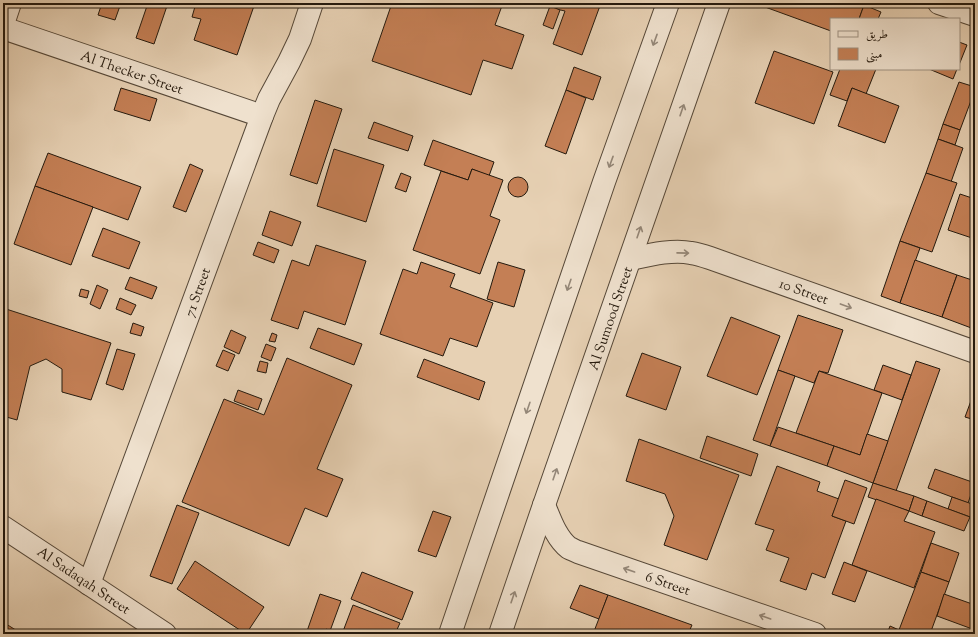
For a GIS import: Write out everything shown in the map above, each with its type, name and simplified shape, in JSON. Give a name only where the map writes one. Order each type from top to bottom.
[{"type":"street","points":[[3,24],[10,3]]},
{"type":"street","name":"71 Street","points":[[89,584],[262,116],[269,99],[300,39],[312,3]]},
{"type":"street","points":[[450,634],[604,182],[668,3]]},
{"type":"street","name":"Al Sumood Street","points":[[500,634],[719,3]]},
{"type":"street","points":[[939,3],[975,15]]},
{"type":"street","name":"Al Thecker Street","points":[[3,28],[262,116]]},
{"type":"street","name":"10 Street","points":[[631,259],[671,252],[690,253],[710,258],[975,352]]},
{"type":"street","name":"6 Street","points":[[544,505],[552,524],[569,548],[815,634]]},
{"type":"street","name":"Al Sadaqah Street","points":[[3,527],[165,634]]},
{"type":"building","points":[[102,3],[121,3],[115,20],[98,15]]},
{"type":"building","points":[[148,3],[168,3],[154,44],[136,38]]},
{"type":"building","points":[[196,3],[255,3],[237,55],[194,40],[201,19],[192,17]]},
{"type":"building","points":[[392,3],[503,3],[495,25],[524,35],[512,69],[483,60],[471,95],[372,61]]},
{"type":"building","points":[[558,3],[601,3],[582,55],[553,44],[565,11],[556,9]]},
{"type":"building","points":[[767,3],[857,3],[864,5],[859,18],[830,18],[830,31],[765,7]]},
{"type":"building","points":[[864,5],[881,12],[878,18],[859,18]]},
{"type":"building","points":[[550,6],[560,10],[553,29],[543,25]]},
{"type":"building","points":[[960,42],[967,45],[960,62]]},
{"type":"building","points":[[774,51],[833,72],[814,124],[755,103]]},
{"type":"building","points":[[574,67],[601,77],[593,100],[566,90]]},
{"type":"building","points":[[840,70],[876,70],[866,94],[852,88],[847,101],[830,95]]},
{"type":"building","points":[[931,70],[957,70],[953,79]]},
{"type":"building","points":[[959,82],[975,87],[960,130],[943,124]]},
{"type":"building","points":[[121,88],[157,99],[150,121],[114,110]]},
{"type":"building","points":[[852,88],[899,106],[885,143],[838,126]]},
{"type":"building","points":[[566,90],[586,98],[566,154],[545,146]]},
{"type":"building","points":[[315,100],[342,109],[317,184],[290,175]]},
{"type":"building","points":[[374,122],[413,136],[408,151],[368,138]]},
{"type":"building","points":[[943,124],[960,130],[955,145],[938,139]]},
{"type":"building","points":[[938,139],[963,148],[951,182],[926,173]]},
{"type":"building","points":[[433,140],[494,162],[489,176],[472,169],[468,180],[424,165]]},
{"type":"building","points":[[334,149],[384,165],[366,222],[317,206]]},
{"type":"building","points":[[48,153],[141,187],[128,220],[35,186]]},
{"type":"building","points":[[190,164],[203,170],[186,212],[173,207]]},
{"type":"building","points":[[975,164],[975,176],[971,175]]},
{"type":"building","points":[[472,169],[503,180],[490,216],[500,220],[480,274],[413,250],[441,171],[468,180]]},
{"type":"building","points":[[401,173],[411,177],[406,192],[395,188]]},
{"type":"building","points":[[926,173],[957,183],[932,252],[900,241]]},
{"type":"building","points":[[518,177],[525,180],[528,187],[525,194],[518,197],[511,194],[508,187],[511,180]]},
{"type":"building","points":[[35,186],[93,207],[71,265],[14,244]]},
{"type":"building","points":[[960,194],[975,199],[975,239],[948,230]]},
{"type":"building","points":[[270,211],[301,222],[292,246],[262,235]]},
{"type":"building","points":[[103,228],[140,242],[129,269],[92,256]]},
{"type":"building","points":[[900,241],[920,248],[900,303],[881,296]]},
{"type":"building","points":[[258,242],[279,250],[274,263],[253,255]]},
{"type":"building","points":[[316,245],[366,261],[345,325],[304,311],[298,329],[271,320],[292,260],[309,266]]},
{"type":"building","points":[[915,260],[957,275],[942,317],[900,303]]},
{"type":"building","points":[[421,262],[455,274],[450,287],[493,303],[477,347],[450,338],[443,356],[380,334],[403,269],[417,274]]},
{"type":"building","points":[[498,262],[525,270],[514,307],[487,299]]},
{"type":"building","points":[[957,275],[975,281],[974,329],[942,317]]},
{"type":"building","points":[[130,277],[157,287],[152,299],[125,289]]},
{"type":"building","points":[[97,285],[108,290],[100,309],[90,304]]},
{"type":"building","points":[[81,289],[89,291],[87,298],[79,296]]},
{"type":"building","points":[[120,298],[136,305],[131,315],[116,309]]},
{"type":"building","points":[[3,308],[111,343],[91,400],[62,392],[62,369],[46,359],[30,366],[17,420],[3,416]]},
{"type":"building","points":[[798,315],[843,330],[828,373],[819,371],[814,383],[778,370]]},
{"type":"building","points":[[731,317],[780,336],[757,395],[707,376]]},
{"type":"building","points":[[133,323],[144,327],[141,336],[130,333]]},
{"type":"building","points":[[318,328],[362,344],[354,365],[310,348]]},
{"type":"building","points":[[231,330],[246,337],[239,354],[224,347]]},
{"type":"building","points":[[272,333],[277,335],[275,342],[269,341]]},
{"type":"building","points":[[266,344],[276,348],[271,361],[261,357]]},
{"type":"building","points":[[117,349],[135,354],[123,390],[106,384]]},
{"type":"building","points":[[223,350],[235,355],[228,371],[216,366]]},
{"type":"building","points":[[642,353],[681,367],[666,410],[626,396]]},
{"type":"building","points":[[287,358],[352,385],[317,469],[343,479],[327,517],[305,508],[289,546],[182,502],[224,399],[264,415]]},
{"type":"building","points":[[424,359],[485,382],[479,400],[417,377]]},
{"type":"building","points":[[260,361],[268,363],[266,373],[257,371]]},
{"type":"building","points":[[916,361],[940,369],[896,491],[873,483]]},
{"type":"building","points":[[883,365],[911,375],[902,400],[874,390]]},
{"type":"building","points":[[778,370],[795,376],[770,446],[753,440]]},
{"type":"building","points":[[819,371],[882,393],[860,455],[796,433]]},
{"type":"building","points":[[238,390],[262,399],[258,410],[234,401]]},
{"type":"building","points":[[972,398],[975,399],[975,420],[965,417]]},
{"type":"building","points":[[778,427],[834,446],[827,466],[770,446]]},
{"type":"building","points":[[867,434],[888,441],[873,483],[827,466],[834,446],[860,455]]},
{"type":"building","points":[[707,436],[758,454],[751,476],[700,458]]},
{"type":"building","points":[[639,439],[739,475],[707,560],[664,545],[674,516],[665,494],[626,481]]},
{"type":"building","points":[[777,466],[820,482],[817,491],[839,499],[832,516],[846,521],[825,578],[812,573],[806,590],[780,581],[789,558],[766,550],[774,530],[755,524]]},
{"type":"building","points":[[935,469],[975,483],[968,503],[928,488]]},
{"type":"building","points":[[845,480],[867,488],[854,524],[832,516]]},
{"type":"building","points":[[873,483],[914,496],[909,511],[868,497]]},
{"type":"building","points":[[914,496],[927,501],[922,516],[909,511]]},
{"type":"building","points":[[952,497],[975,505],[975,514],[973,518],[948,509]]},
{"type":"building","points":[[876,499],[909,511],[904,521],[935,532],[914,588],[852,565]]},
{"type":"building","points":[[927,501],[970,517],[964,531],[922,516]]},
{"type":"building","points":[[177,505],[199,513],[172,584],[150,576]]},
{"type":"building","points":[[433,511],[451,517],[436,557],[418,551]]},
{"type":"building","points":[[931,543],[959,553],[949,582],[921,572]]},
{"type":"building","points":[[195,561],[264,607],[246,634],[177,589]]},
{"type":"building","points":[[844,562],[867,571],[855,602],[832,594]]},
{"type":"building","points":[[362,572],[413,592],[402,620],[351,599]]},
{"type":"building","points":[[921,572],[949,582],[930,634],[911,634],[899,630]]},
{"type":"building","points":[[580,585],[608,595],[599,619],[570,608]]},
{"type":"building","points":[[320,594],[341,601],[330,631],[326,629],[324,634],[306,634]]},
{"type":"building","points":[[944,594],[975,605],[975,630],[937,616]]},
{"type":"building","points":[[608,595],[692,625],[688,634],[593,634]]},
{"type":"building","points":[[353,605],[400,623],[395,634],[342,634]]},
{"type":"building","points":[[3,622],[22,634],[3,634]]},
{"type":"building","points":[[890,626],[899,630],[911,634],[887,634]]},
{"type":"building","points":[[92,630],[98,634],[90,634]]}]
